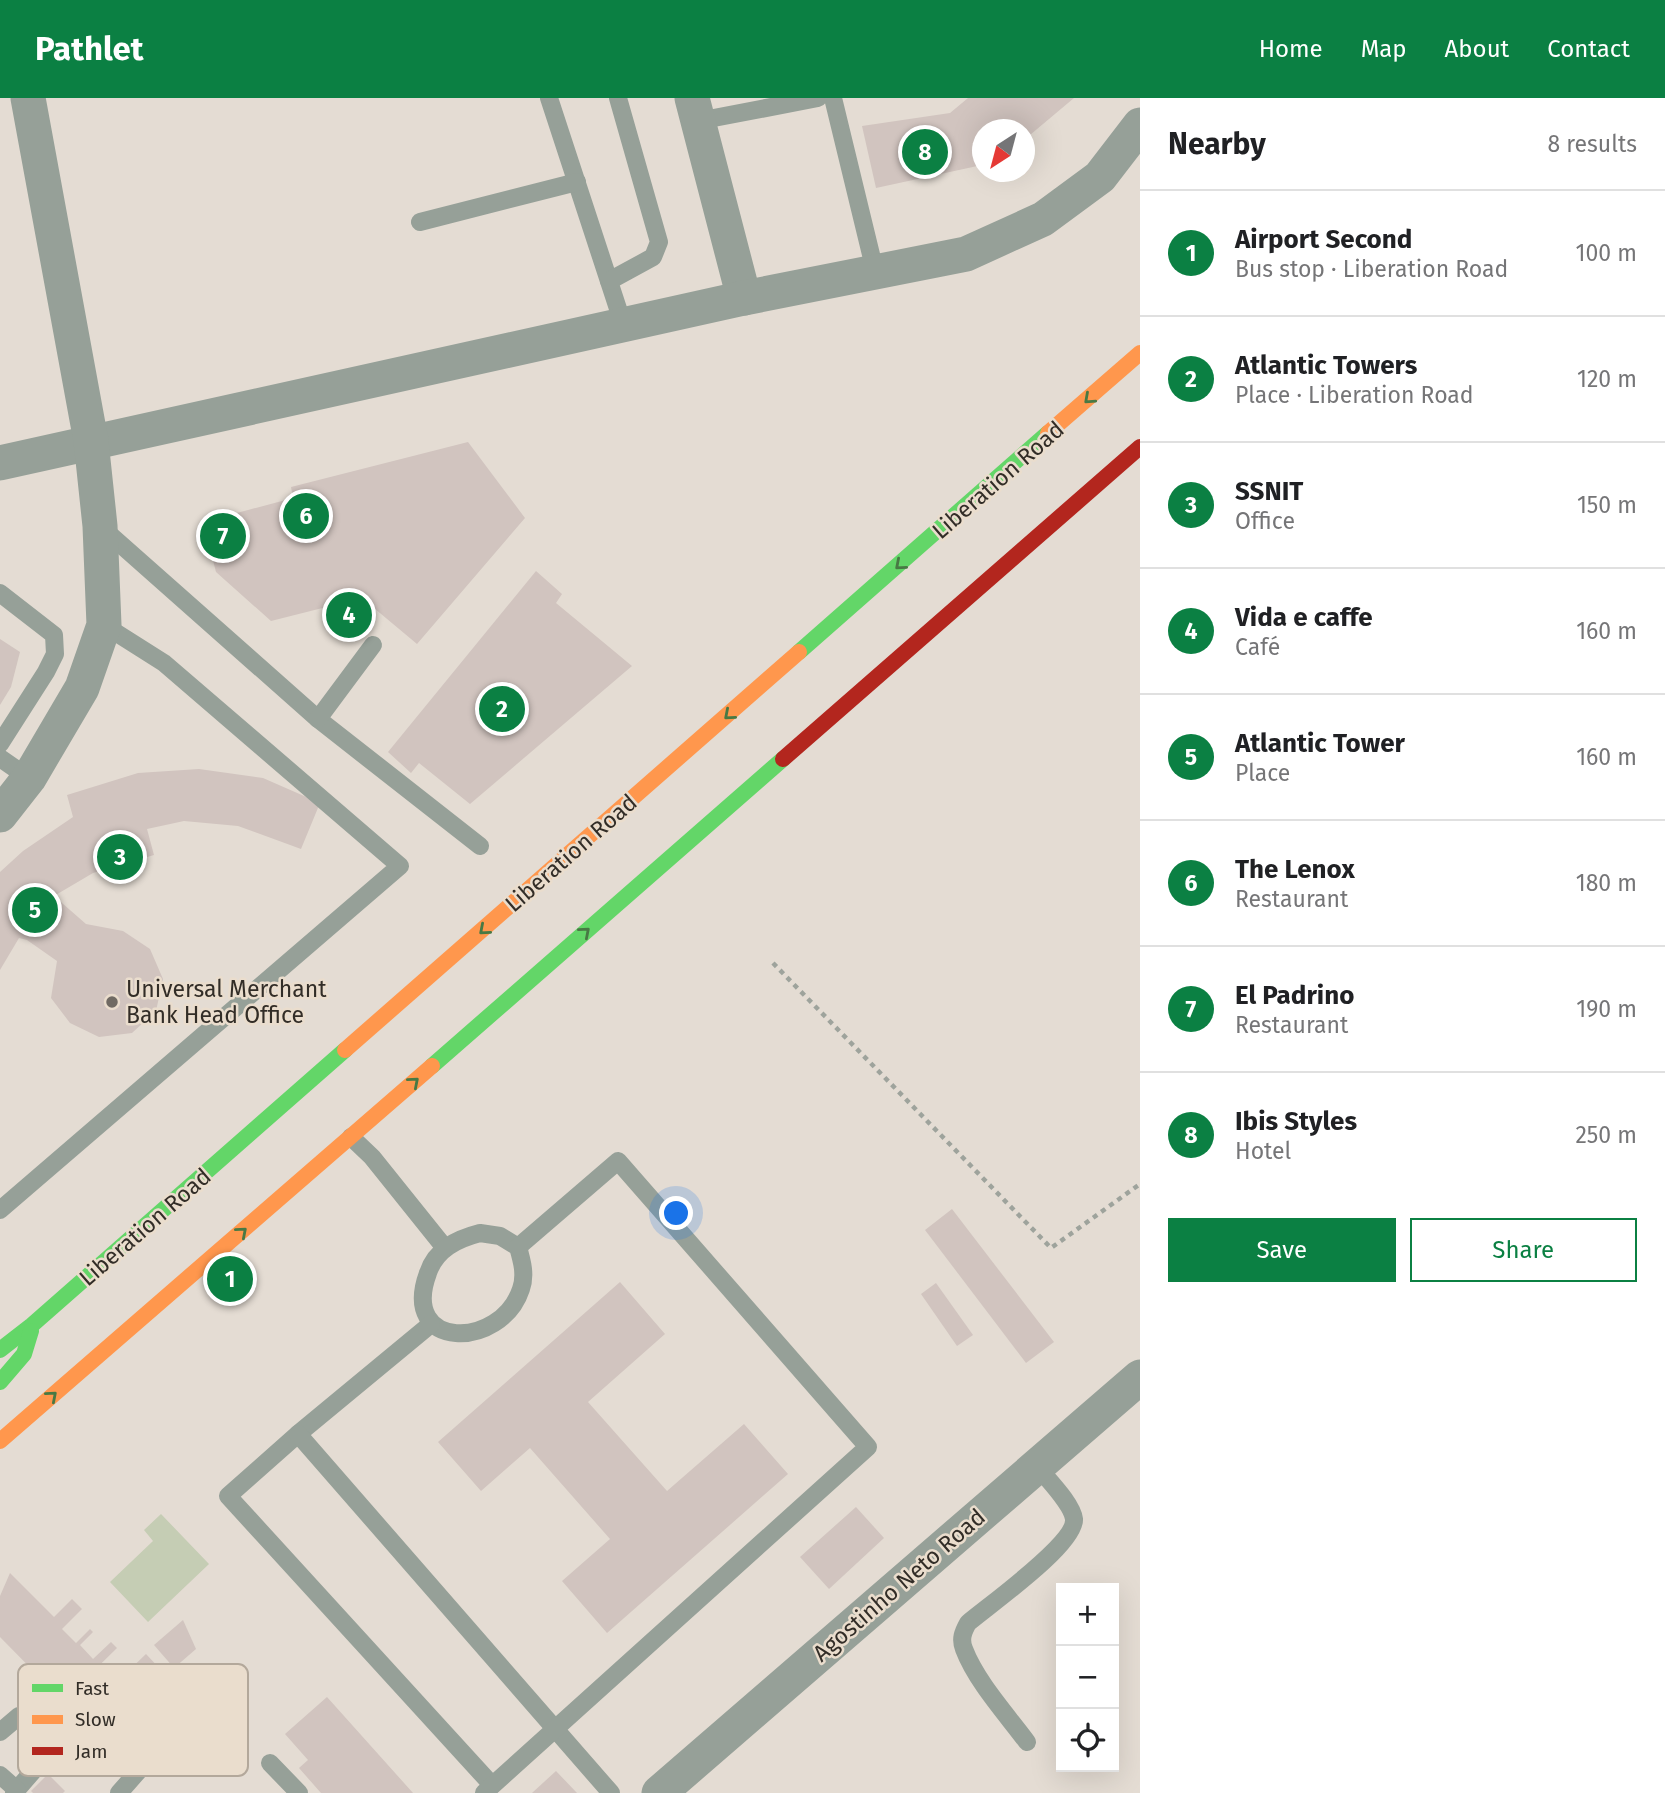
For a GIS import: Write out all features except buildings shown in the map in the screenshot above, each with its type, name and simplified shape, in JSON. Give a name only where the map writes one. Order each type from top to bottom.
[{"type":"highway","name":"Liberation Road","points":[[0,1350],[32,1325],[1140,353]]},
{"type":"highway","points":[[0,1441],[1140,447]]},
{"type":"highway","points":[[0,1382],[24,1354],[32,1325]]},
{"type":"street","points":[[0,815],[29,778],[82,688],[104,625],[100,526],[91,441],[28,98]]},
{"type":"street","points":[[695,110],[744,298]]},
{"type":"street","points":[[0,463],[623,324],[966,254],[1043,219],[1100,177],[1140,125]]},
{"type":"street","name":"Agostinho Neto Road","points":[[659,1793],[1140,1377]]},
{"type":"lane","points":[[549,98],[623,324]]},
{"type":"lane","points":[[609,281],[653,257],[659,242],[618,98]]},
{"type":"lane","points":[[695,110],[818,98]]},
{"type":"lane","points":[[833,98],[875,271]]},
{"type":"lane","points":[[420,222],[577,182]]},
{"type":"lane","points":[[100,526],[318,719],[480,846]]},
{"type":"lane","points":[[0,593],[54,635],[55,654],[0,744]]},
{"type":"lane","points":[[0,1210],[400,866],[164,663],[104,625]]},
{"type":"lane","points":[[318,719],[373,645]]},
{"type":"lane","points":[[0,758],[29,778]]},
{"type":"lane","points":[[351,1137],[372,1157],[445,1248]]},
{"type":"lane","points":[[431,1324],[228,1496],[488,1789],[868,1447],[618,1161],[518,1247]]},
{"type":"lane","points":[[480,1233],[500,1236],[518,1247],[523,1266],[522,1287],[514,1304],[494,1324],[470,1334],[448,1334],[431,1324],[422,1308],[424,1284],[430,1266],[445,1248],[459,1238],[480,1233]]},
{"type":"lane","points":[[298,1434],[611,1793]]},
{"type":"lane","points":[[1027,1742],[981,1679],[963,1648],[962,1634],[968,1623],[1041,1564],[1069,1535],[1074,1520],[1069,1506],[1037,1466]]},
{"type":"lane","points":[[0,1732],[18,1717]]},
{"type":"lane","points":[[270,1763],[299,1793]]},
{"type":"lane","points":[[0,1775],[16,1791],[29,1776]]},
{"type":"lane","points":[[119,1793],[134,1776]]},
{"type":"path","points":[[773,963],[1051,1248],[1140,1184]]},
{"type":"green space","points":[[161,1514],[209,1564],[148,1622],[110,1582],[153,1541],[144,1530]]},
{"type":"traffic: fast","points":[[799,652],[1048,433]]},
{"type":"traffic: fast","points":[[432,1066],[783,759]]},
{"type":"traffic: fast","points":[[0,1350],[32,1325],[345,1050]]},
{"type":"traffic: fast","points":[[0,1382],[24,1354],[31,1331]]},
{"type":"traffic: slow","points":[[1048,433],[1140,353]]},
{"type":"traffic: slow","points":[[345,1050],[799,652]]},
{"type":"traffic: slow","points":[[0,1441],[432,1066]]},
{"type":"traffic: jam","points":[[783,759],[1140,447]]},
{"type":"place","name":"Ibis Styles","points":[[925,152]]},
{"type":"place","name":"The Lenox","points":[[306,516]]},
{"type":"place","name":"El Padrino","points":[[223,536]]},
{"type":"place","name":"Vida e caffe","points":[[349,615]]},
{"type":"place","name":"Atlantic Towers","points":[[502,709]]},
{"type":"place","name":"SSNIT","points":[[120,857]]},
{"type":"place","name":"Atlantic Tower","points":[[35,910]]},
{"type":"place","name":"Universal Merchant Bank Head Office","points":[[112,1002]]},
{"type":"place","name":"Airport Second","points":[[230,1279]]}]
